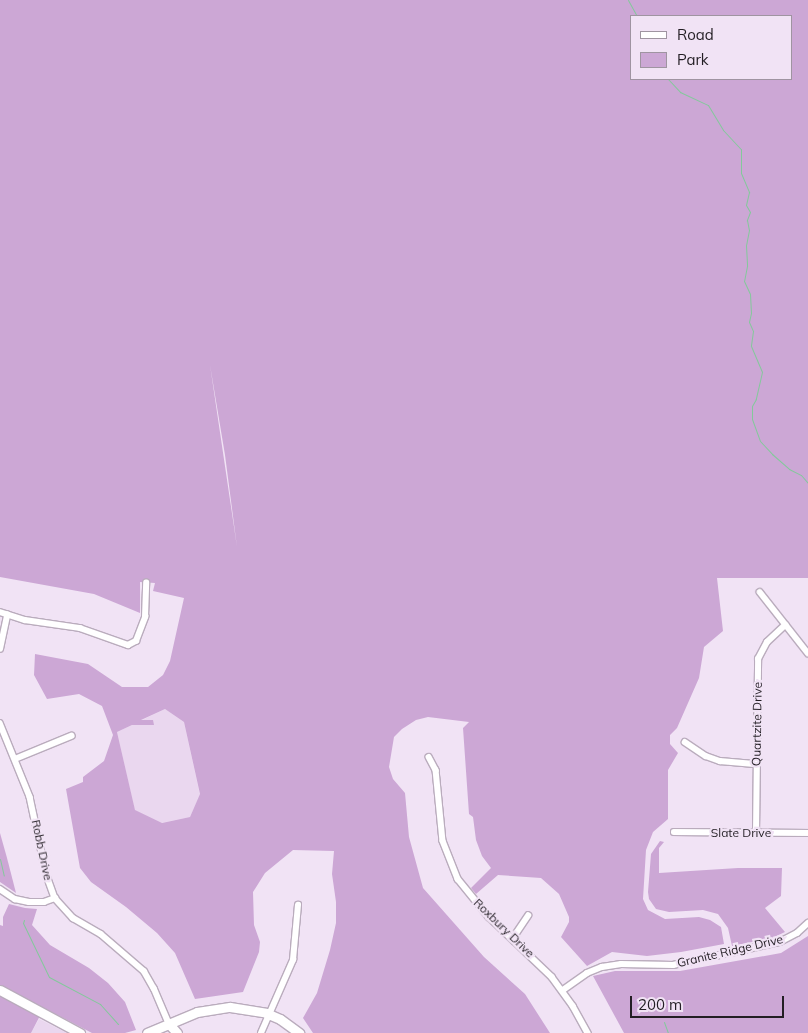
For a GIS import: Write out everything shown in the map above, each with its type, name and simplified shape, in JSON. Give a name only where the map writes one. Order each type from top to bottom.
[{"type":"street","points":[[0,612],[25,620],[80,628],[122,644],[132,644],[136,641],[146,614],[146,583]]},
{"type":"street","points":[[760,592],[808,653]]},
{"type":"street","points":[[0,649],[7,615]]},
{"type":"street","name":"Quartzite Drive","points":[[756,833],[758,659],[766,642],[785,625]]},
{"type":"street","name":"Robb Drive","points":[[0,723],[30,797],[47,876],[55,898],[73,918],[102,934],[144,971],[154,988],[169,1028],[177,1033]]},
{"type":"street","points":[[15,759],[71,736]]},
{"type":"street","points":[[685,742],[706,756],[720,761],[757,764]]},
{"type":"street","name":"Roxbury Drive","points":[[429,757],[436,770],[441,831],[454,872],[474,901],[546,970],[563,990],[588,1033]]},
{"type":"street","name":"Slate Drive","points":[[674,832],[808,833]]},
{"type":"street","points":[[0,889],[15,899],[29,902],[44,902],[55,898]]},
{"type":"street","points":[[261,1033],[293,960],[298,905]]},
{"type":"street","points":[[513,938],[528,916]]},
{"type":"street","name":"Granite Ridge Drive","points":[[563,990],[587,973],[602,966],[621,964],[673,965],[739,952],[780,942],[798,932],[808,923]]},
{"type":"street","points":[[0,990],[80,1033]]},
{"type":"street","points":[[147,1033],[169,1028],[197,1012],[218,1007],[243,1007],[269,1014],[299,1033]]},
{"type":"shaded area","points":[[165,709],[184,722],[200,795],[190,817],[161,823],[135,811],[117,732],[132,725],[153,725],[153,720],[140,721]]},
{"type":"shaded area","points":[[39,1019],[67,1033],[31,1033]]},
{"type":"green space","points":[[0,0],[808,0],[808,578],[717,578],[723,631],[704,647],[699,678],[677,728],[670,735],[670,744],[678,753],[668,770],[668,819],[653,832],[646,850],[643,899],[648,910],[665,919],[699,917],[710,920],[721,927],[724,944],[647,956],[612,952],[587,966],[561,937],[569,922],[569,917],[559,894],[541,878],[498,875],[476,894],[471,888],[491,868],[482,856],[476,840],[473,817],[469,814],[463,728],[469,722],[428,717],[416,720],[394,737],[389,767],[393,779],[405,793],[409,837],[423,888],[484,957],[525,994],[550,1033],[313,1033],[303,1018],[317,993],[336,923],[336,902],[332,874],[334,851],[293,850],[265,873],[253,892],[254,925],[260,942],[259,952],[243,992],[195,999],[175,953],[157,933],[126,907],[91,882],[80,868],[66,789],[83,782],[83,777],[104,761],[113,735],[102,706],[79,694],[47,699],[34,675],[35,654],[88,664],[122,687],[148,687],[163,675],[170,661],[184,598],[153,591],[155,583],[140,582],[140,613],[94,594],[0,577]],"holes":[[[210,365],[225,455],[237,547]],[[165,709],[184,722],[200,794],[190,817],[162,823],[135,810],[117,732],[132,725],[154,725],[153,720],[141,720]]]},
{"type":"green space","points":[[0,833],[7,858],[16,893],[0,882]]},
{"type":"green space","points":[[660,841],[664,842],[659,848],[659,873],[738,868],[782,868],[781,896],[765,908],[785,932],[772,938],[732,946],[728,928],[718,914],[703,910],[669,912],[656,909],[649,899],[648,892],[651,854]]},
{"type":"green space","points":[[9,904],[37,909],[32,925],[50,945],[89,968],[108,983],[125,1002],[136,1030],[125,1033],[92,1033],[44,1008],[31,1033],[0,1033],[0,925],[3,926],[3,917]]},
{"type":"green space","points":[[808,936],[808,1033],[624,1033],[593,976],[615,971],[680,971],[781,953]]},
{"type":"waterway","points":[[628,0],[636,15]]},
{"type":"waterway","points":[[669,80],[680,92],[708,105],[723,130],[741,149],[741,173],[749,192],[746,205],[750,212],[747,220],[749,230],[746,245],[747,266],[744,281],[750,294],[751,313],[749,322],[753,331],[751,346],[762,372],[756,399],[752,406],[752,419],[760,441],[789,469],[801,475],[808,483]]},
{"type":"waterway","points":[[0,859],[4,876]]},
{"type":"waterway","points":[[24,920],[23,923],[49,977],[100,1004],[118,1024]]},
{"type":"waterway","points":[[664,1022],[668,1033]]}]
